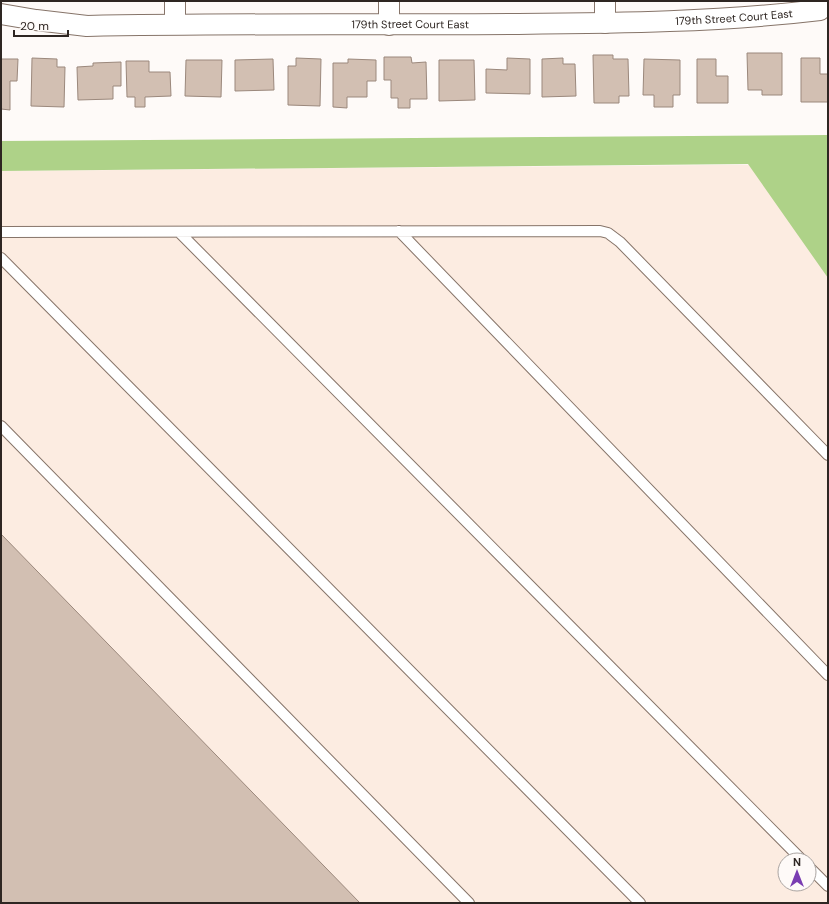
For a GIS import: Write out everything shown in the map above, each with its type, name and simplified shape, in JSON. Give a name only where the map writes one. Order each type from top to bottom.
[{"type":"street","points":[[175,1],[175,24]]},
{"type":"street","points":[[388,1],[389,25]]},
{"type":"street","points":[[605,1],[605,23]]},
{"type":"street","name":"179th Street Court East","points":[[1,14],[87,26],[175,24],[389,25],[605,23],[725,20],[821,6]]},
{"type":"lane","points":[[1,232],[592,229],[608,233],[620,242],[828,455]]},
{"type":"lane","points":[[399,231],[828,675]]},
{"type":"lane","points":[[179,232],[794,852]]},
{"type":"lane","points":[[1,258],[640,903]]},
{"type":"lane","points":[[1,426],[469,903]]},
{"type":"lane","points":[[817,875],[828,886]]},
{"type":"shaded area","points":[[828,164],[828,903],[1,903],[1,171]]},
{"type":"green space","points":[[828,135],[828,278],[748,164],[1,171],[1,141]]},
{"type":"building","points":[[747,53],[782,53],[782,95],[762,95],[762,90],[748,90]]},
{"type":"building","points":[[593,55],[613,55],[613,59],[628,59],[629,96],[619,96],[619,103],[594,103]]},
{"type":"building","points":[[384,57],[411,57],[412,63],[426,62],[427,99],[410,99],[410,108],[398,108],[398,98],[391,98],[391,80],[384,80]]},
{"type":"building","points":[[32,58],[57,59],[57,67],[65,67],[64,107],[31,106]]},
{"type":"building","points":[[296,58],[321,59],[320,106],[288,105],[288,66],[296,66]]},
{"type":"building","points":[[507,58],[530,59],[530,94],[486,93],[486,69],[507,70]]},
{"type":"building","points":[[563,58],[563,64],[575,64],[576,96],[542,97],[542,59]]},
{"type":"building","points":[[801,58],[820,58],[820,74],[828,74],[828,102],[801,102]]},
{"type":"building","points":[[1,59],[18,59],[17,81],[10,81],[10,110],[1,109]]},
{"type":"building","points":[[273,59],[274,90],[235,91],[235,60]]},
{"type":"building","points":[[348,59],[376,60],[376,81],[367,81],[367,97],[347,97],[347,108],[333,107],[333,63],[348,63]]},
{"type":"building","points":[[644,59],[680,60],[680,95],[673,95],[673,107],[654,107],[654,95],[643,95]]},
{"type":"building","points":[[697,59],[716,59],[716,76],[728,76],[728,103],[697,103]]},
{"type":"building","points":[[186,60],[222,60],[221,97],[185,96]]},
{"type":"building","points":[[439,60],[474,60],[475,100],[439,101]]},
{"type":"building","points":[[126,61],[149,61],[149,72],[170,72],[171,96],[145,97],[145,107],[135,107],[135,97],[127,97]]},
{"type":"building","points":[[121,62],[121,86],[113,86],[113,99],[78,100],[77,67],[93,66],[93,63]]},
{"type":"building","points":[[1,534],[360,903],[1,903]]}]
